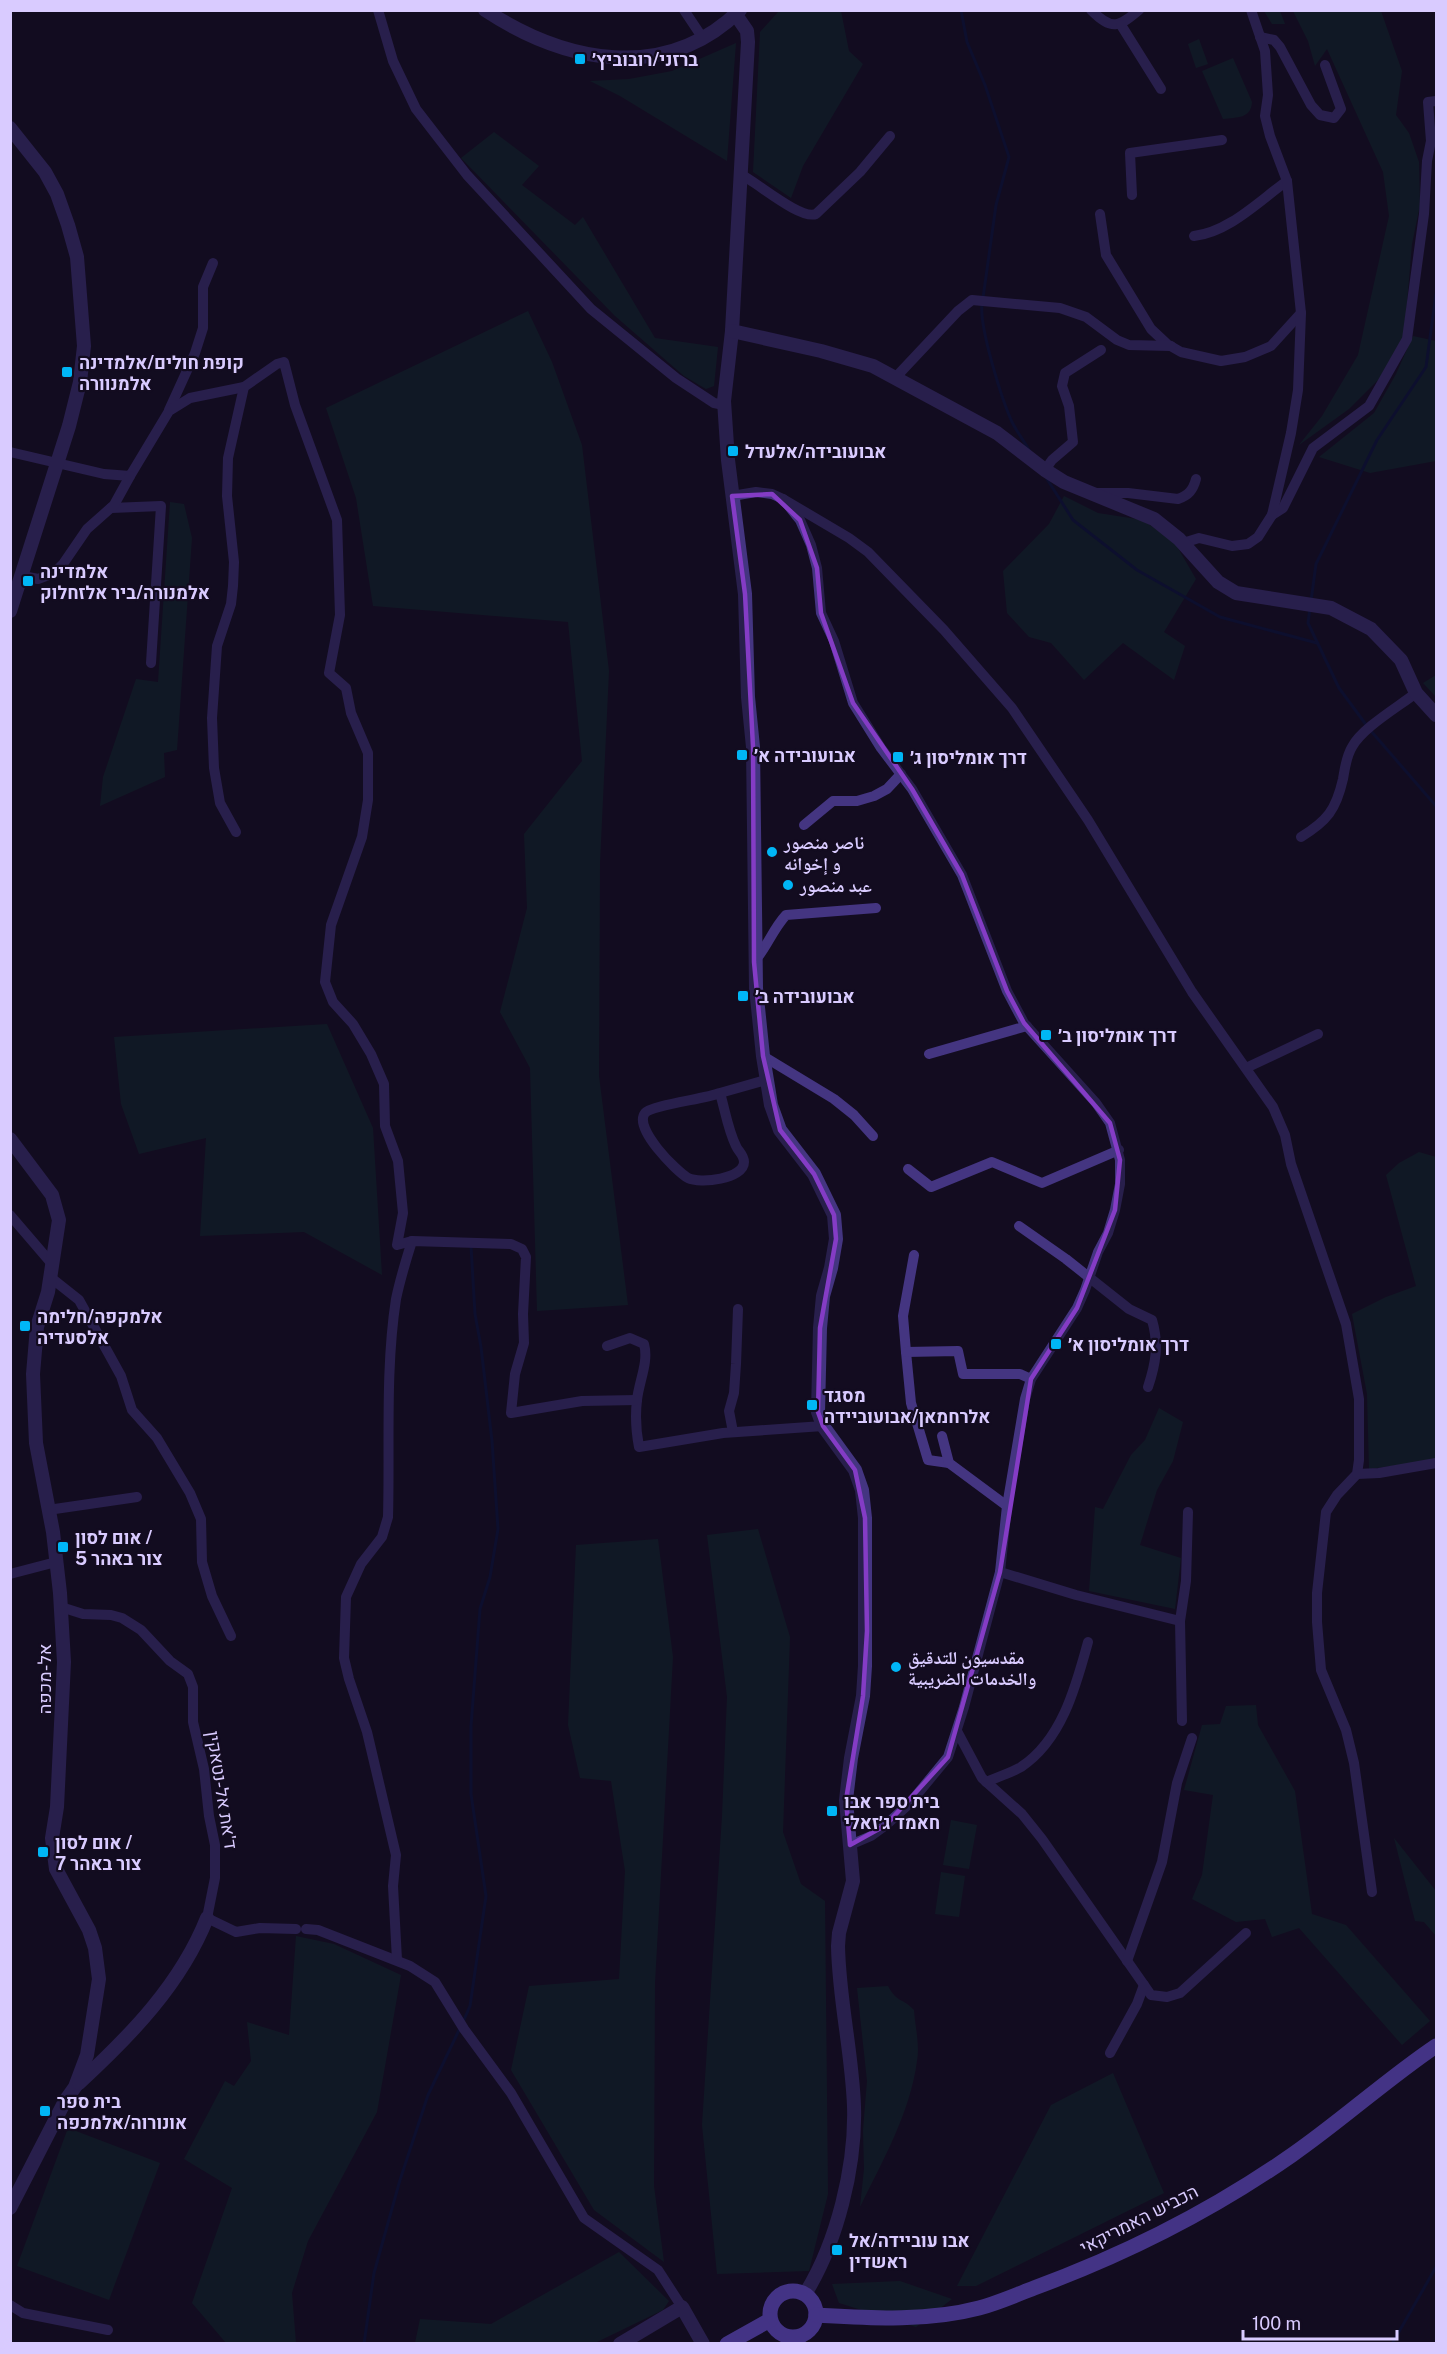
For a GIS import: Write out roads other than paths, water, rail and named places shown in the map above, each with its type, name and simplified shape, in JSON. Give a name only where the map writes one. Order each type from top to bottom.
[{"type":"main road","name":"הכביש האמריקאי","points":[[816,2315],[915,2318],[940,2315],[979,2308],[1069,2275],[1195,2215],[1261,2175],[1330,2127],[1437,2046]]},
{"type":"main road","points":[[790,2290],[805,2294],[814,2303],[816,2315],[811,2329],[798,2340],[778,2332],[770,2320],[769,2312],[776,2298],[790,2290]]},
{"type":"main road","points":[[727,2343],[770,2320]]},
{"type":"street","points":[[378,10],[393,61],[416,109],[467,175],[598,315],[676,378],[714,403],[724,405]]},
{"type":"street","points":[[485,10],[550,45],[592,56],[618,58],[664,53],[702,37],[738,13],[747,31],[732,331],[724,405],[732,496],[745,594],[748,697],[753,747],[754,962],[763,1056],[771,1105],[780,1130],[814,1174],[834,1215],[836,1239],[820,1328],[818,1412],[823,1426],[855,1470],[862,1490],[865,1518],[863,1696],[851,1758],[846,1800],[846,1823],[853,1887],[839,1934],[838,1946],[852,2083],[853,2127],[842,2202],[832,2239],[819,2272],[805,2294]]},
{"type":"street","points":[[684,10],[702,37]]},
{"type":"street","points":[[1091,10],[1112,25],[1121,25],[1139,10]]},
{"type":"street","points":[[1183,543],[1199,538],[1232,546],[1248,544],[1258,537],[1272,515],[1291,433],[1298,390],[1301,313],[1287,181],[1272,143],[1265,116],[1268,74],[1265,51],[1251,10]]},
{"type":"street","points":[[1121,25],[1161,90]]},
{"type":"street","points":[[1260,37],[1274,40],[1311,105],[1320,115],[1334,118],[1341,109],[1325,65]]},
{"type":"street","points":[[1272,515],[1283,508],[1313,448],[1370,406],[1407,339],[1424,214],[1427,161],[1431,141],[1428,102],[1437,101]]},
{"type":"street","points":[[10,128],[45,172],[57,194],[77,257],[84,346],[80,382],[58,464],[10,611]]},
{"type":"street","points":[[740,174],[754,180],[801,213],[810,216],[816,214],[860,172],[890,136]]},
{"type":"street","points":[[1132,195],[1130,153],[1222,140]]},
{"type":"street","points":[[1194,236],[1209,234],[1228,224],[1287,181]]},
{"type":"street","points":[[1100,214],[1106,255],[1151,329],[1171,346],[1189,355],[1221,362],[1245,357],[1271,346],[1301,313]]},
{"type":"street","points":[[22,576],[38,579],[54,573],[63,564],[87,529],[111,508],[169,411],[195,353],[203,328],[203,287],[213,263]]},
{"type":"street","points":[[895,378],[958,311],[972,300],[1060,308],[1086,317],[1117,340],[1129,345],[1171,346]]},
{"type":"street","points":[[732,331],[821,351],[873,366],[997,433],[1045,471],[1064,482],[1154,519],[1183,543],[1218,582],[1236,593],[1331,608],[1371,629],[1401,660],[1416,693],[1437,715]]},
{"type":"street","points":[[1045,471],[1052,460],[1073,442],[1069,406],[1062,386],[1065,372],[1101,350]]},
{"type":"street","points":[[169,411],[190,398],[244,387],[277,364],[284,362],[295,405],[337,520],[340,615],[329,673],[346,688],[351,713],[368,753],[368,800],[362,837],[331,925],[325,982],[333,1002],[353,1024],[371,1054],[384,1084],[385,1126],[398,1161],[403,1213],[397,1245],[412,1241],[511,1244],[522,1249],[526,1257],[524,1343],[514,1374],[511,1413],[582,1401],[637,1400]]},
{"type":"street","points":[[236,832],[220,803],[214,768],[212,718],[217,646],[231,604],[233,586],[234,561],[228,496],[228,458],[244,387]]},
{"type":"street","points":[[10,452],[104,474],[130,476]]},
{"type":"street","points":[[1092,493],[1128,493],[1178,499],[1192,490],[1196,478]]},
{"type":"street","points":[[732,496],[756,492],[772,494],[842,534],[868,552],[944,630],[1012,708],[1088,820],[1192,992],[1273,1107],[1285,1135],[1291,1164],[1346,1324],[1359,1399],[1357,1474],[1337,1495],[1326,1512],[1317,1593],[1317,1622],[1321,1670],[1346,1730],[1354,1763],[1372,1893]]},
{"type":"street","points":[[783,499],[800,520],[811,545],[817,568],[821,613],[834,641],[853,703],[881,748],[912,789],[962,875],[1007,992],[1027,1026],[1096,1103],[1110,1124],[1119,1150],[1120,1184],[1115,1210],[1077,1308],[1031,1379],[1025,1399],[1007,1506],[1000,1572],[948,1757],[910,1803],[886,1825],[871,1836],[850,1845]]},
{"type":"street","points":[[111,508],[161,506],[152,663]]},
{"type":"street","points":[[1301,837],[1319,826],[1331,814],[1340,793],[1352,745],[1416,693]]},
{"type":"street","points":[[804,825],[833,801],[857,801],[874,796],[887,789],[901,774]]},
{"type":"street","points":[[754,962],[764,950],[779,922],[786,915],[876,908]]},
{"type":"street","points":[[929,1054],[1027,1026]]},
{"type":"street","points":[[1246,1068],[1318,1034]]},
{"type":"street","points":[[763,1056],[834,1099],[854,1115],[873,1136]]},
{"type":"street","points":[[720,1093],[733,1138],[744,1158],[744,1164],[739,1172],[726,1177],[701,1181],[689,1179],[662,1156],[643,1123],[645,1114],[654,1108],[704,1099],[720,1093],[766,1080]]},
{"type":"street","name":"אל-מכפה","points":[[10,1139],[52,1195],[59,1220],[38,1327],[33,1374],[36,1443],[56,1562],[64,1662],[57,1808],[52,1838],[56,1869],[89,1930],[95,1948],[99,1979],[95,2018],[87,2055],[75,2087],[65,2101],[10,2208]]},
{"type":"street","points":[[908,1169],[931,1186],[992,1162],[1042,1183],[1119,1150]]},
{"type":"street","points":[[10,1215],[51,1270],[79,1300],[121,1376],[132,1410],[157,1438],[190,1493],[201,1520],[202,1562],[212,1596],[231,1636]]},
{"type":"street","points":[[1019,1226],[1129,1309],[1152,1320],[1157,1337],[1156,1363],[1148,1387]]},
{"type":"street","points":[[397,1960],[393,1886],[396,1855],[367,1732],[344,1658],[346,1597],[361,1564],[382,1537],[388,1517],[390,1370],[396,1300],[412,1241]]},
{"type":"street","points":[[914,1255],[903,1316],[911,1403],[928,1460],[949,1462],[1007,1506]]},
{"type":"street","points":[[733,1432],[729,1411],[736,1374],[738,1308]]},
{"type":"street","points":[[607,1346],[630,1338],[644,1344],[647,1355],[637,1400],[636,1429],[639,1447],[733,1432],[823,1426]]},
{"type":"street","points":[[906,1352],[958,1351],[963,1374],[1020,1374],[1031,1379]]},
{"type":"street","points":[[942,1436],[949,1462]]},
{"type":"street","points":[[1357,1474],[1380,1473],[1437,1463]]},
{"type":"street","points":[[48,1510],[137,1497]]},
{"type":"street","points":[[1182,1721],[1180,1621],[1186,1581],[1188,1512]]},
{"type":"street","points":[[10,1574],[56,1562]]},
{"type":"street","points":[[1000,1572],[1076,1595],[1180,1621]]},
{"type":"street","name":"ד'את אל-נטאקין","points":[[60,1606],[83,1614],[123,1618],[141,1630],[157,1649],[188,1674],[193,1687],[194,1722],[204,1769],[215,1845],[216,1878],[207,1918],[201,1933],[156,2005],[109,2056],[75,2087]]},
{"type":"street","points":[[986,1782],[1020,1767],[1041,1749],[1063,1716],[1076,1687],[1088,1642]]},
{"type":"street","points":[[957,1731],[972,1762],[986,1782],[1022,1814],[1042,1839],[1151,1995],[1158,1997],[1180,1993],[1246,1933]]},
{"type":"street","points":[[1126,1961],[1161,1862],[1177,1783],[1192,1738]]},
{"type":"street","points":[[207,1918],[236,1932],[260,1928],[318,1930],[397,1960],[435,1982],[464,2029],[511,2093],[585,2218],[658,2270],[703,2343]]},
{"type":"street","points":[[1110,2053],[1137,2004],[1144,1985]]},
{"type":"street","points":[[10,2304],[23,2313],[108,2330]]},
{"type":"street","points":[[620,2343],[682,2307]]},
{"type":"waterway","points":[[961,10],[967,42],[985,85],[1009,157],[996,205],[983,298]]},
{"type":"waterway","points":[[1311,601],[1316,564],[1377,440],[1426,367],[1436,294]]},
{"type":"waterway","points":[[982,304],[984,329],[997,381],[1012,422],[1029,450]]},
{"type":"waterway","points":[[1047,479],[1073,520],[1137,570],[1220,617],[1317,643]]},
{"type":"waterway","points":[[1310,608],[1308,623],[1339,688],[1367,726]]},
{"type":"waterway","points":[[1371,731],[1436,806]]},
{"type":"waterway","points":[[463,2022],[470,2006],[486,1896],[471,1794],[471,1726],[480,1609],[490,1577],[498,1529],[492,1441],[475,1314],[471,1246]]},
{"type":"waterway","points":[[364,2344],[374,2273],[400,2180],[428,2095],[460,2028]]},
{"type":"waterway","points":[[1392,2344],[1436,2267]]},
{"type":"place","name":"ברזני/רובוביץ׳","points":[[580,59]]},
{"type":"place","name":"קופת חולים/אלמדינה אלמנוורה","points":[[67,372]]},
{"type":"place","name":"אבועובידה/אלעדל","points":[[733,451]]},
{"type":"place","name":"אלמדינה אלמנורה/ביר אלזחלוק","points":[[28,581]]},
{"type":"place","name":"אבועובידה א׳","points":[[742,755]]},
{"type":"place","name":"דרך אומליסון ג׳","points":[[898,757]]},
{"type":"place","name":"ناصر منصور و إخوانه","points":[[772,852]]},
{"type":"place","name":"عبد منصور","points":[[788,885]]},
{"type":"place","name":"אבועובידה ב׳","points":[[743,996]]},
{"type":"place","name":"דרך אומליסון ב׳","points":[[1046,1035]]},
{"type":"place","name":"אלמקפה/חלימה אלסעדיה","points":[[25,1326]]},
{"type":"place","name":"דרך אומליסון א׳","points":[[1056,1344]]},
{"type":"place","name":"מסגד אלרחמאן/אבועוביידה","points":[[812,1405]]},
{"type":"place","name":"אום לסון / צור באהר 5","points":[[63,1547]]},
{"type":"place","name":"مقدسيون للتدقيق والخدمات الضريبية","points":[[896,1667]]},
{"type":"place","name":"בית ספר אבו חאמד ג׳זאלי","points":[[832,1811]]},
{"type":"place","name":"אום לסון / צור באהר 7","points":[[43,1852]]},
{"type":"place","name":"בית ספר אונורוה/אלמכפה","points":[[45,2111]]},
{"type":"place","name":"אבו עוביידה/אל ראשדין","points":[[837,2250]]}]
